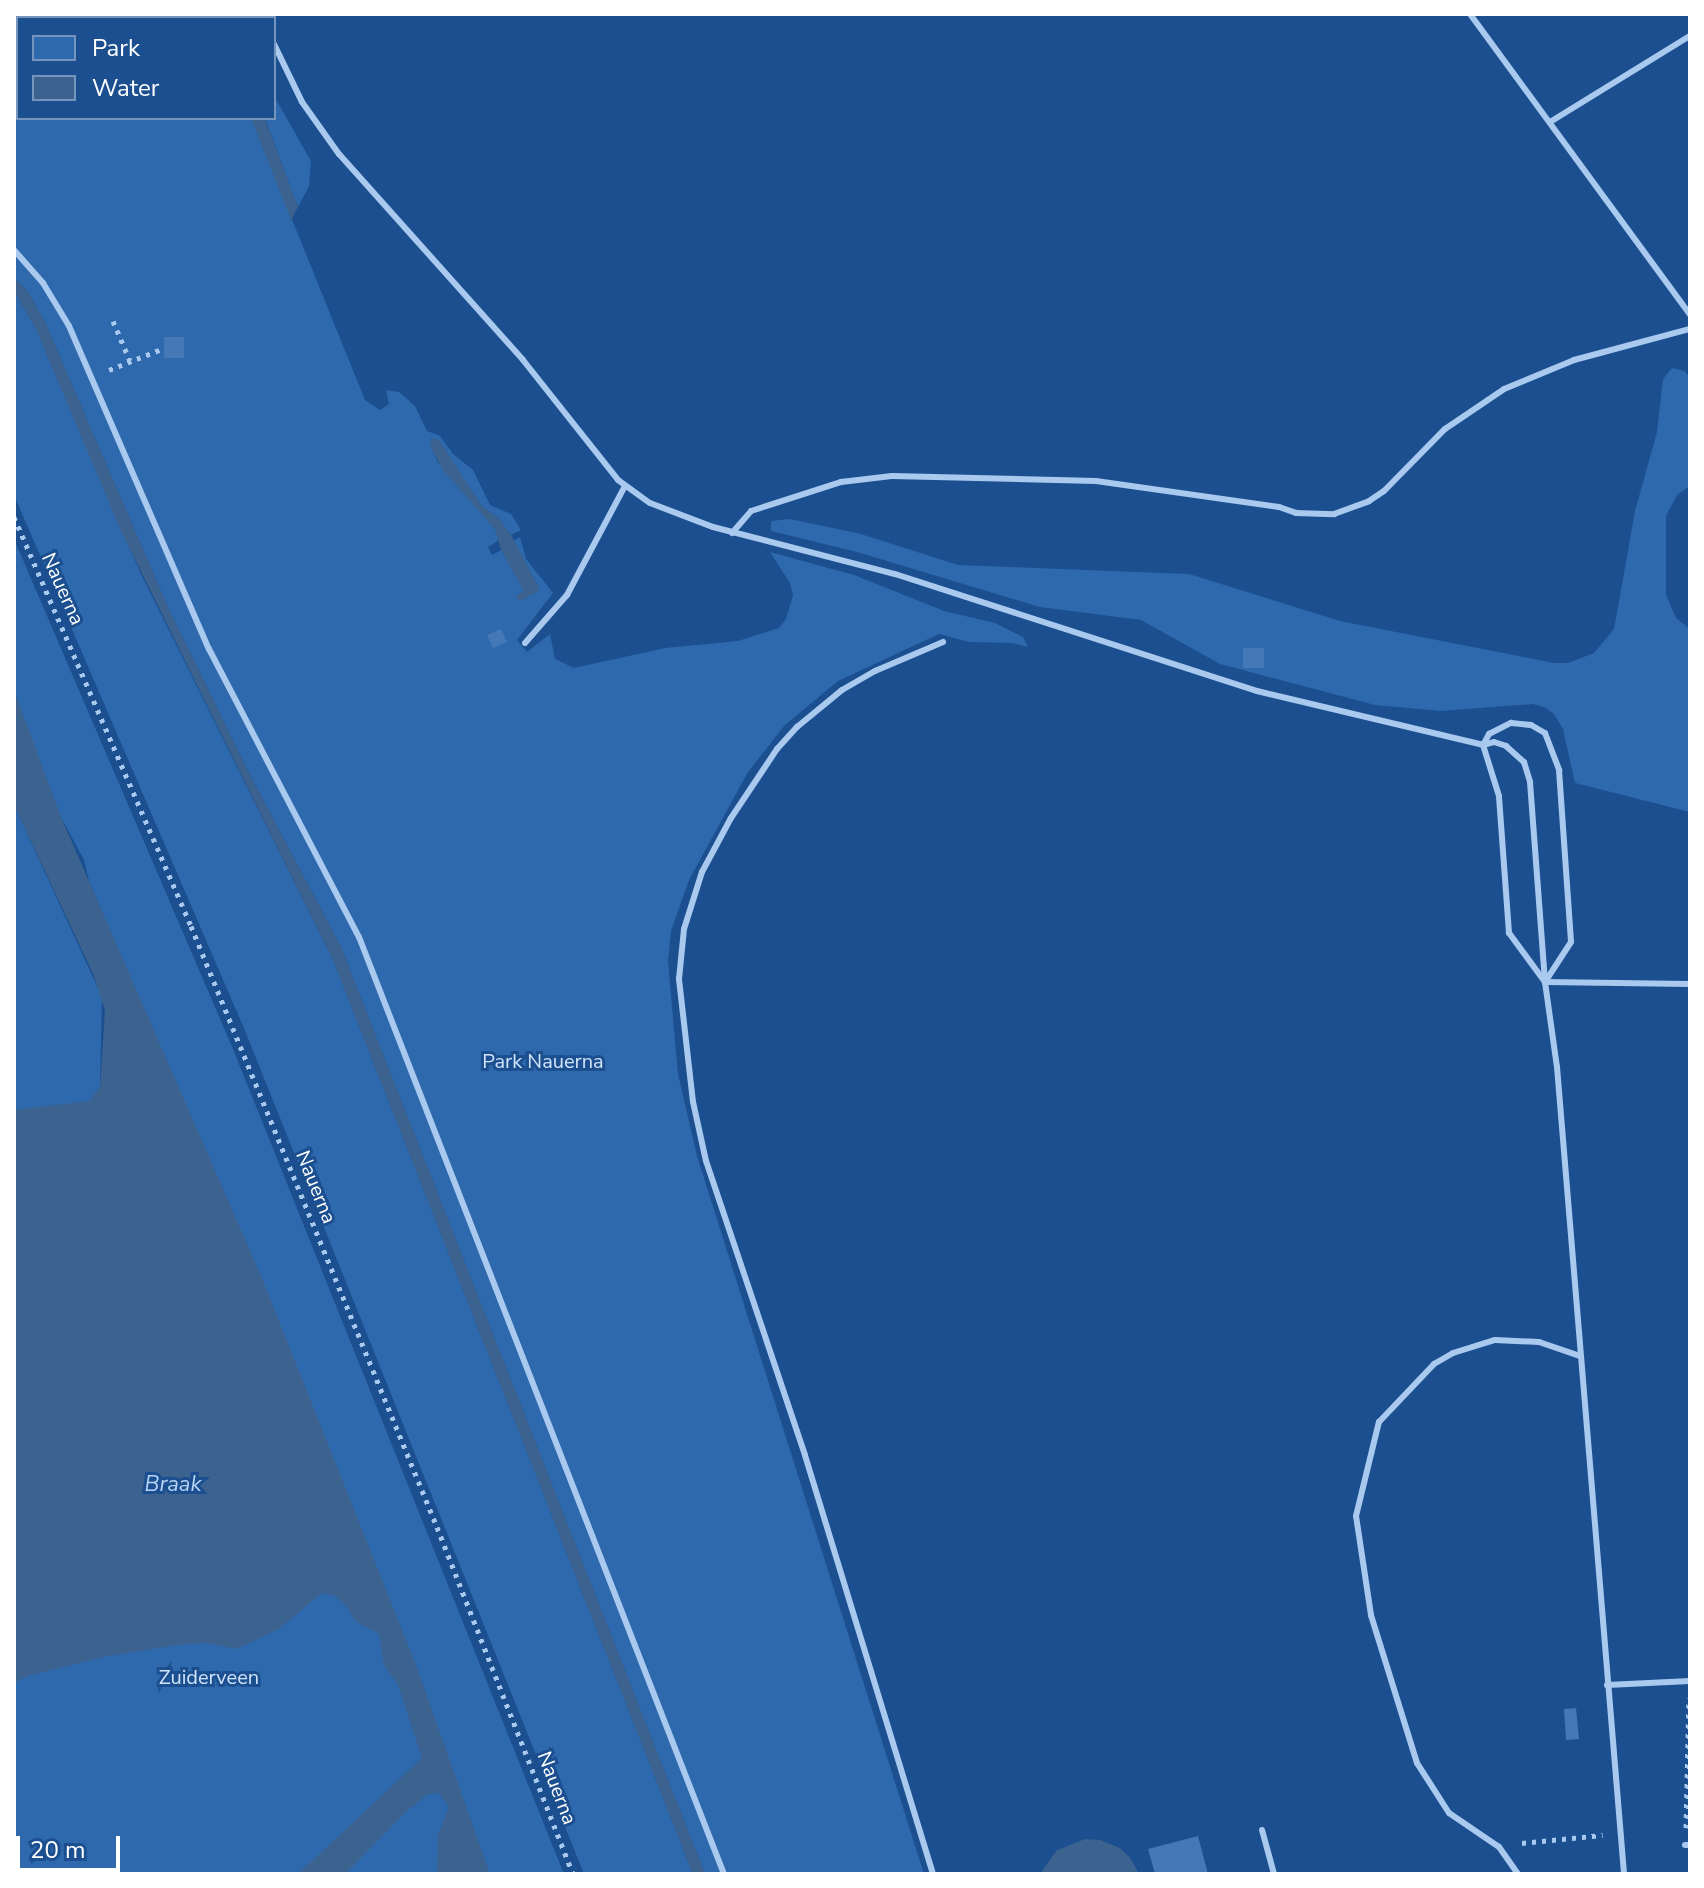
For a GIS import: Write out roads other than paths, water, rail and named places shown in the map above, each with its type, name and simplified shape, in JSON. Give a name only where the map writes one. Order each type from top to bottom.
[{"type":"lane","points":[[1470,14],[1690,315]]},
{"type":"lane","points":[[1550,122],[1690,36]]},
{"type":"lane","points":[[276,48],[302,102],[339,154],[523,360],[625,486],[650,503],[732,533],[895,574],[1257,691],[1483,745],[1494,742],[1517,754],[1528,772],[1545,982],[1557,1067],[1624,1874]]},
{"type":"lane","points":[[14,250],[37,274],[69,326],[209,649],[359,937],[623,1606],[724,1874]]},
{"type":"lane","points":[[732,533],[751,511],[841,482],[892,476],[1096,481],[1279,507],[1296,513],[1334,514],[1360,506],[1384,491],[1445,429],[1504,389],[1574,360],[1690,329]]},
{"type":"lane","points":[[525,643],[567,595],[625,486]]},
{"type":"lane","points":[[933,1874],[810,1470],[706,1161],[689,1072],[679,979],[684,929],[702,872],[731,818],[777,749],[797,727],[842,690],[897,661],[943,642]]},
{"type":"lane","points":[[1483,745],[1499,727],[1521,723],[1545,733],[1556,757],[1571,942],[1545,982]]},
{"type":"lane","points":[[1483,745],[1499,796],[1509,933],[1545,982]]},
{"type":"lane","points":[[1545,982],[1690,984]]},
{"type":"lane","points":[[1518,1874],[1499,1847],[1449,1813],[1417,1763],[1371,1615],[1356,1516],[1379,1422],[1434,1364],[1453,1353],[1495,1340],[1539,1342],[1580,1356]]},
{"type":"lane","points":[[1607,1685],[1690,1681]]},
{"type":"lane","points":[[1262,1830],[1274,1874]]},
{"type":"water","points":[[252,120],[265,120],[298,207],[291,220]]},
{"type":"water","points":[[14,277],[28,292],[45,322],[168,607],[248,771],[341,947],[705,1874],[693,1874],[333,960],[121,531],[36,329],[14,291]]},
{"type":"water","points":[[430,440],[439,440],[481,505],[499,519],[511,535],[540,590],[519,602],[516,596],[524,591],[501,550],[495,529],[443,470],[432,450]]},
{"type":"water","name":"Braak","points":[[14,690],[61,817],[261,1276],[415,1662],[490,1874],[437,1874],[438,1835],[449,1807],[439,1793],[428,1794],[407,1811],[345,1874],[298,1874],[422,1758],[398,1685],[384,1665],[379,1634],[355,1621],[347,1606],[335,1596],[322,1593],[279,1629],[236,1649],[206,1643],[178,1645],[108,1656],[28,1676],[14,1683],[14,1110],[89,1101],[100,1087],[105,1011],[94,976],[14,805]]},
{"type":"water","points":[[1085,1839],[1100,1840],[1120,1848],[1139,1874],[1040,1874],[1057,1850]]},
{"type":"park label","name":"Park Nauerna","points":[[543,1061]]},
{"type":"park label","name":"Zuiderveen","points":[[209,1677]]}]
